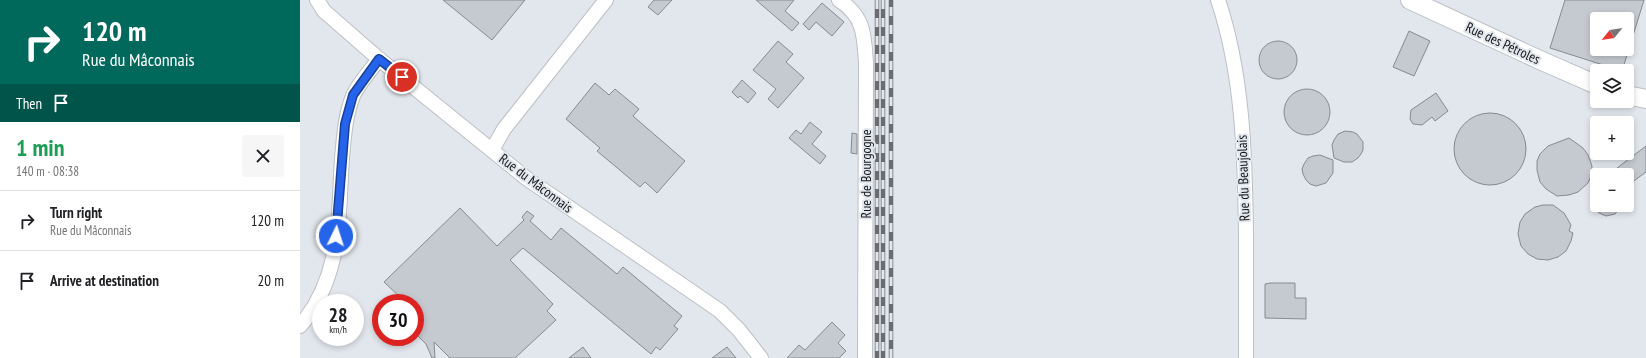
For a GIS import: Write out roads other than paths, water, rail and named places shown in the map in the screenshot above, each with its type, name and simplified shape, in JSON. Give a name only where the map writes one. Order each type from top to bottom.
[{"type":"main road","name":"Rue des Pétroles","points":[[1410,0],[1543,62],[1590,82]]},
{"type":"main road","points":[[1634,96],[1646,99]]},
{"type":"street","name":"Rue du Mâconnais","points":[[317,0],[324,12],[379,59],[538,186],[720,311],[739,330],[761,358]]},
{"type":"street","points":[[492,150],[504,129],[606,0]]},
{"type":"street","name":"Rue de Bourgogne","points":[[839,0],[846,5],[858,19],[864,32],[866,63],[865,358]]},
{"type":"street","name":"Rue du Beaujolais","points":[[1218,0],[1236,79],[1243,144],[1245,184],[1246,358]]},
{"type":"street","points":[[300,326],[323,290],[335,250],[345,124],[353,95],[379,59]]},
{"type":"railway","points":[[877,0],[877,358]]},
{"type":"railway","points":[[883,0],[883,358]]},
{"type":"railway","points":[[891,0],[891,358]]}]
